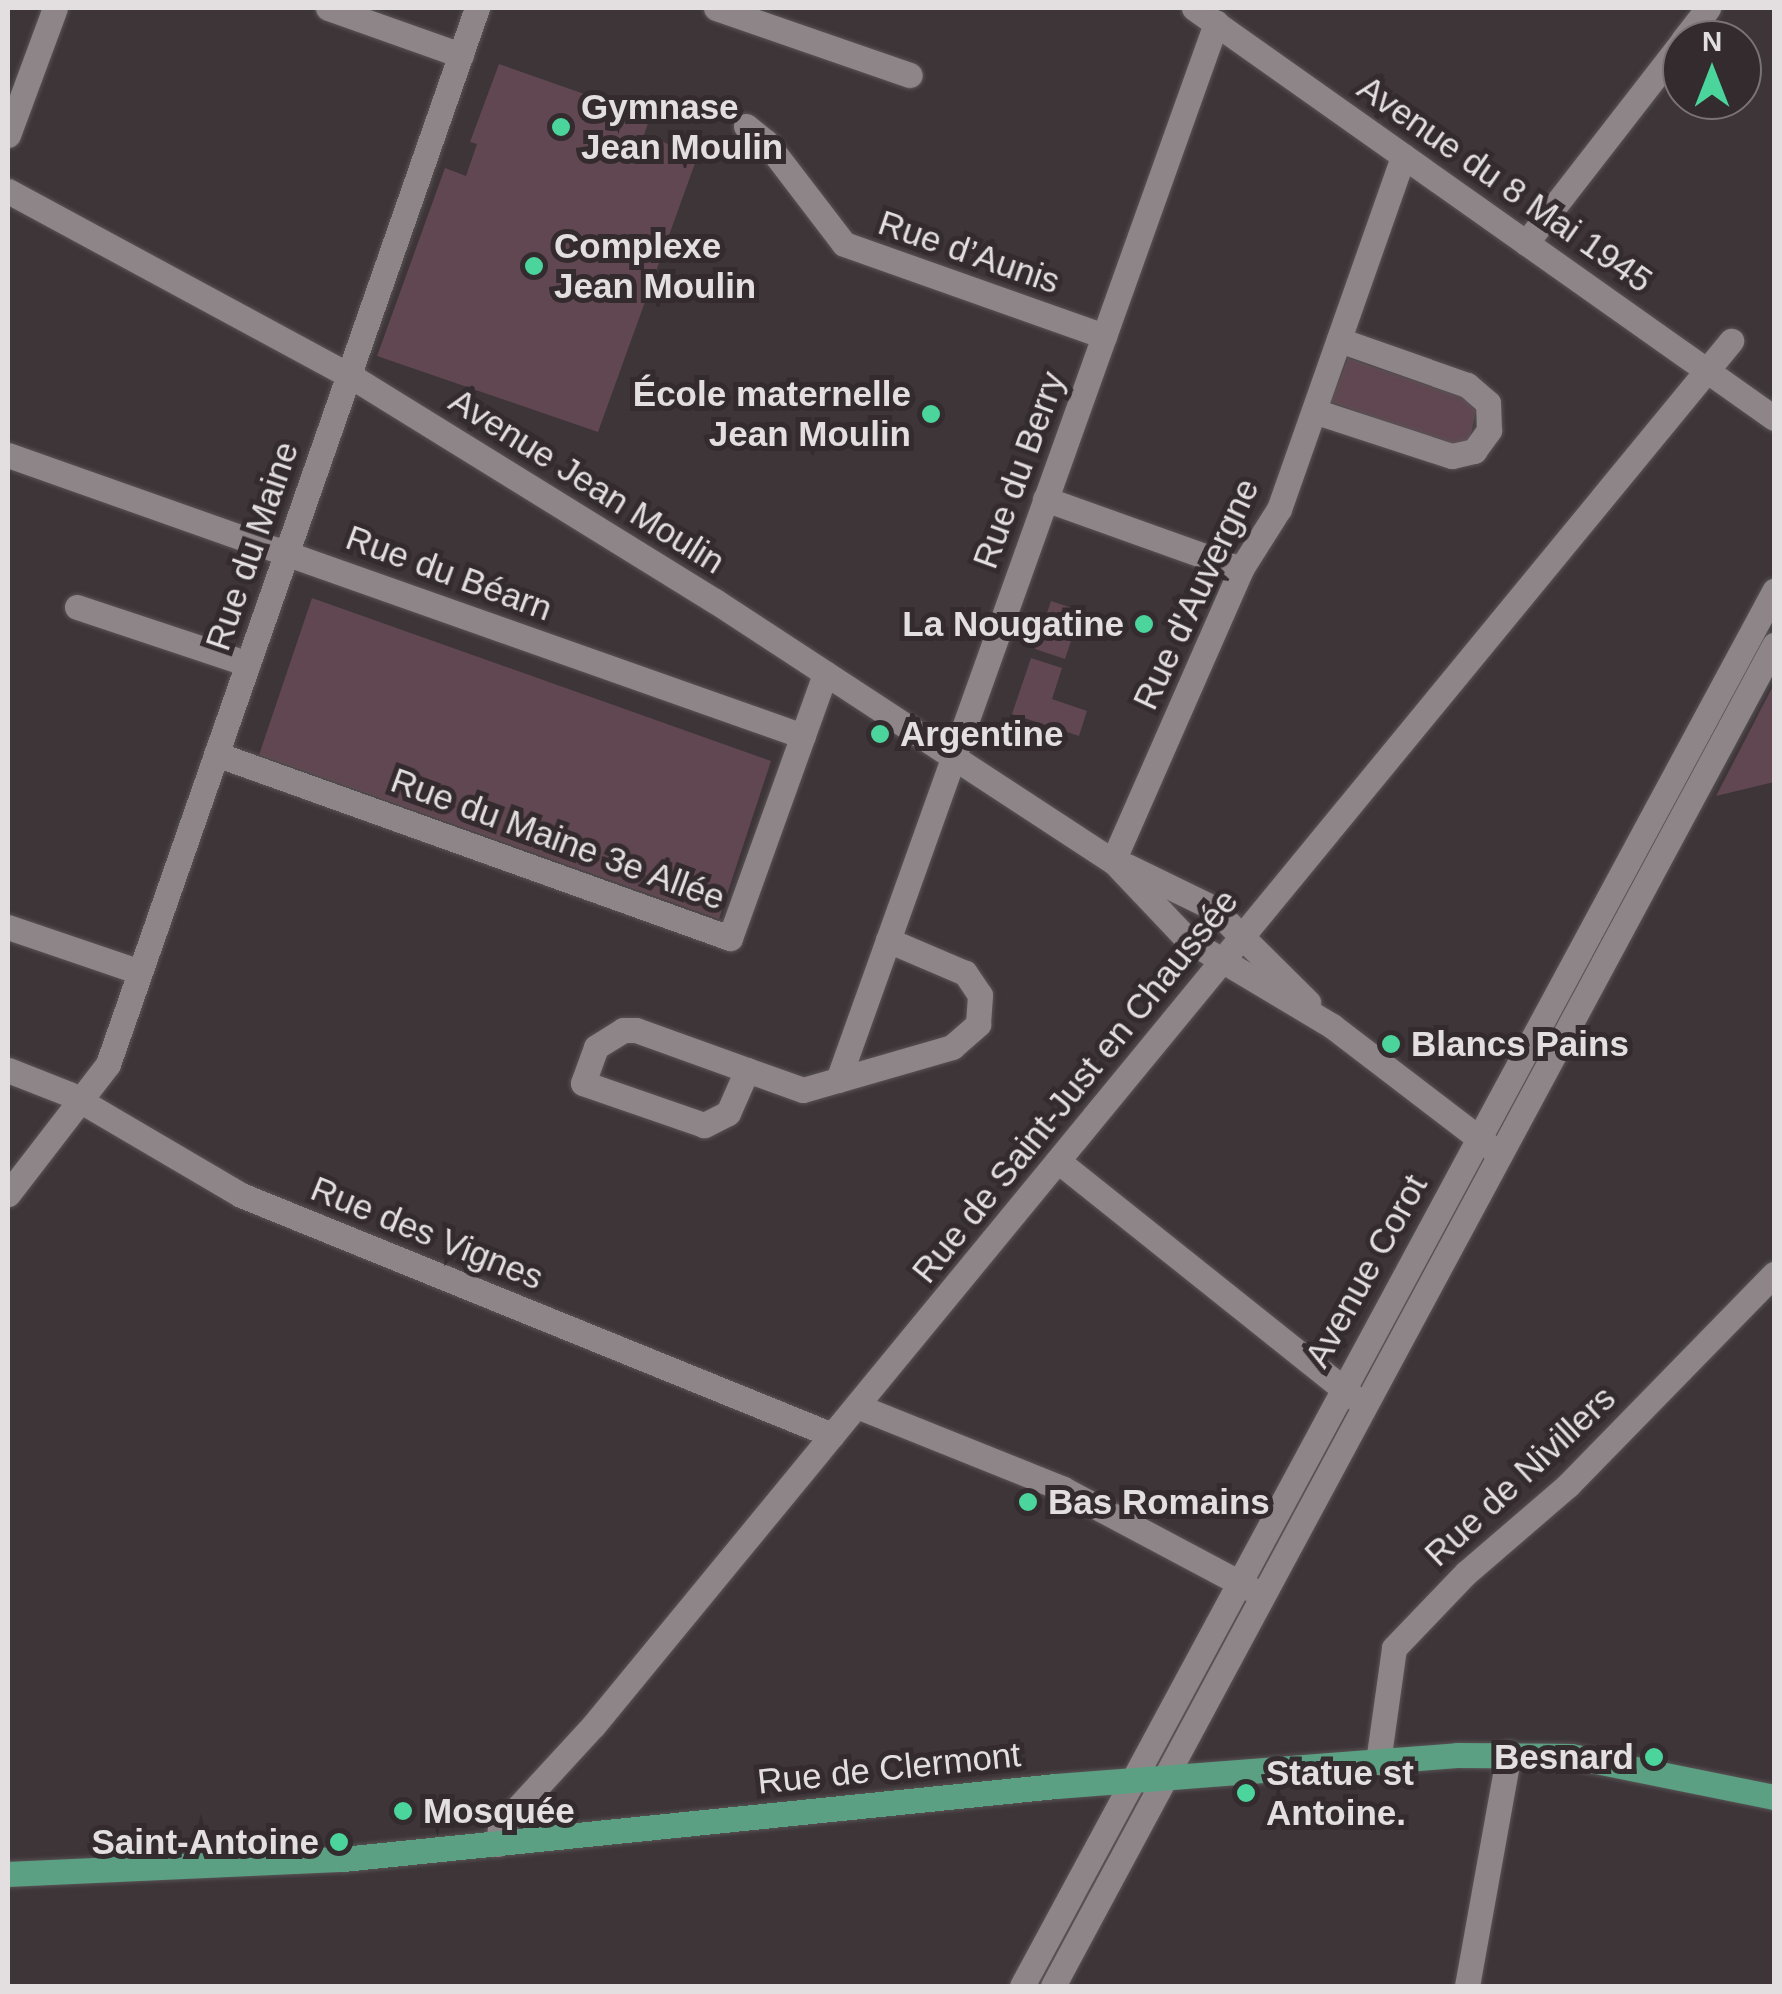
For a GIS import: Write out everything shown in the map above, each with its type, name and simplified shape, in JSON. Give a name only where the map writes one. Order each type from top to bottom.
[{"type":"main road","name":"Rue de Clermont","points":[[8,1874],[215,1869],[1129,1781],[1508,1753],[1571,1756],[1774,1797]]},
{"type":"street","points":[[8,134],[55,8]]},
{"type":"street","points":[[328,8],[461,55]]},
{"type":"street","name":"Rue du Maine","points":[[8,1194],[84,1103],[108,1064],[477,8]]},
{"type":"street","points":[[716,8],[910,75]]},
{"type":"street","name":"Avenue du 8 Mai 1945","points":[[1194,8],[1774,418]]},
{"type":"street","name":"Rue du Berry","points":[[838,1080],[1216,23]]},
{"type":"street","points":[[1526,242],[1662,68]]},
{"type":"street","name":"Rue d’Aunis","points":[[746,126],[766,142],[844,244],[1104,336]]},
{"type":"street","name":"Rue d'Auvergne","points":[[1113,860],[1241,569],[1278,509],[1403,156]]},
{"type":"street","name":"Avenue Jean Moulin","points":[[8,191],[348,376],[825,674],[1113,860],[1196,898],[1243,937],[1332,1026]]},
{"type":"street","points":[[1314,410],[1452,456],[1474,451],[1490,430],[1488,403],[1467,385],[1339,340]]},
{"type":"street","name":"Rue de Saint-Just en Chaussée","points":[[498,1844],[500,1827],[594,1726],[1731,341]]},
{"type":"street","name":"Rue du Béarn","points":[[8,455],[803,736]]},
{"type":"street","points":[[1046,499],[1241,569]]},
{"type":"street","name":"Avenue Corot","points":[[1053,1986],[1363,1404],[1488,1145],[1774,591]]},
{"type":"street","points":[[78,606],[248,664]]},
{"type":"street","name":"Avenue Corot","points":[[1022,1986],[1342,1388],[1488,1145],[1774,645]]},
{"type":"street","points":[[803,736],[825,674]]},
{"type":"street","name":"Rue du Maine 3e Allée","points":[[216,754],[730,938],[803,736]]},
{"type":"street","name":"Avenue Jean Moulin","points":[[1113,860],[1188,940],[1332,1026]]},
{"type":"street","points":[[8,927],[140,972]]},
{"type":"street","points":[[747,1070],[728,1113],[704,1125],[583,1083],[596,1048],[624,1030],[747,1070],[803,1090],[952,1047],[978,1024],[980,995],[965,973],[888,940]]},
{"type":"street","points":[[1332,1026],[1488,1145]]},
{"type":"street","name":"Rue des Vignes","points":[[8,1070],[84,1103],[241,1195],[832,1435]]},
{"type":"street","points":[[1058,1162],[1363,1404]]},
{"type":"street","name":"Rue de Nivillers","points":[[1378,1762],[1394,1648],[1524,1521],[1568,1485],[1774,1274]]},
{"type":"street","points":[[857,1406],[1063,1489],[1261,1594]]},
{"type":"street","points":[[1467,1986],[1508,1753]]},
{"type":"shaded area","name":"Complexe Jean Moulin","points":[[499,64],[650,117],[644,135],[698,155],[598,432],[377,356],[445,168],[466,176],[477,144],[470,142]]},
{"type":"shaded area","points":[[1348,358],[1467,399],[1476,411],[1470,439],[1455,446],[1331,402]]},
{"type":"shaded area","points":[[312,598],[771,761],[719,919],[259,755]]},
{"type":"shaded area","points":[[1051,601],[1081,611],[1065,659],[1035,649]]},
{"type":"shaded area","points":[[1031,658],[1062,668],[1052,699],[1087,711],[1079,736],[1012,714]]},
{"type":"shaded area","points":[[1774,684],[1774,782],[1716,796]]},
{"type":"place","name":"Gymnase Jean Moulin","points":[[561,127]]},
{"type":"place","name":"Complexe Jean Moulin","points":[[534,266]]},
{"type":"place","name":"École maternelle Jean Moulin","points":[[931,414]]},
{"type":"place","name":"La Nougatine","points":[[1144,624]]},
{"type":"place","name":"Argentine","points":[[880,734]]},
{"type":"place","name":"Blancs Pains","points":[[1391,1044]]},
{"type":"place","name":"Bas Romains","points":[[1028,1502]]},
{"type":"place","name":"Besnard","points":[[1654,1757]]},
{"type":"place","name":"Statue st Antoine.","points":[[1246,1793]]},
{"type":"place","name":"Mosquée","points":[[403,1811]]},
{"type":"place","name":"Saint-Antoine","points":[[339,1842]]}]
